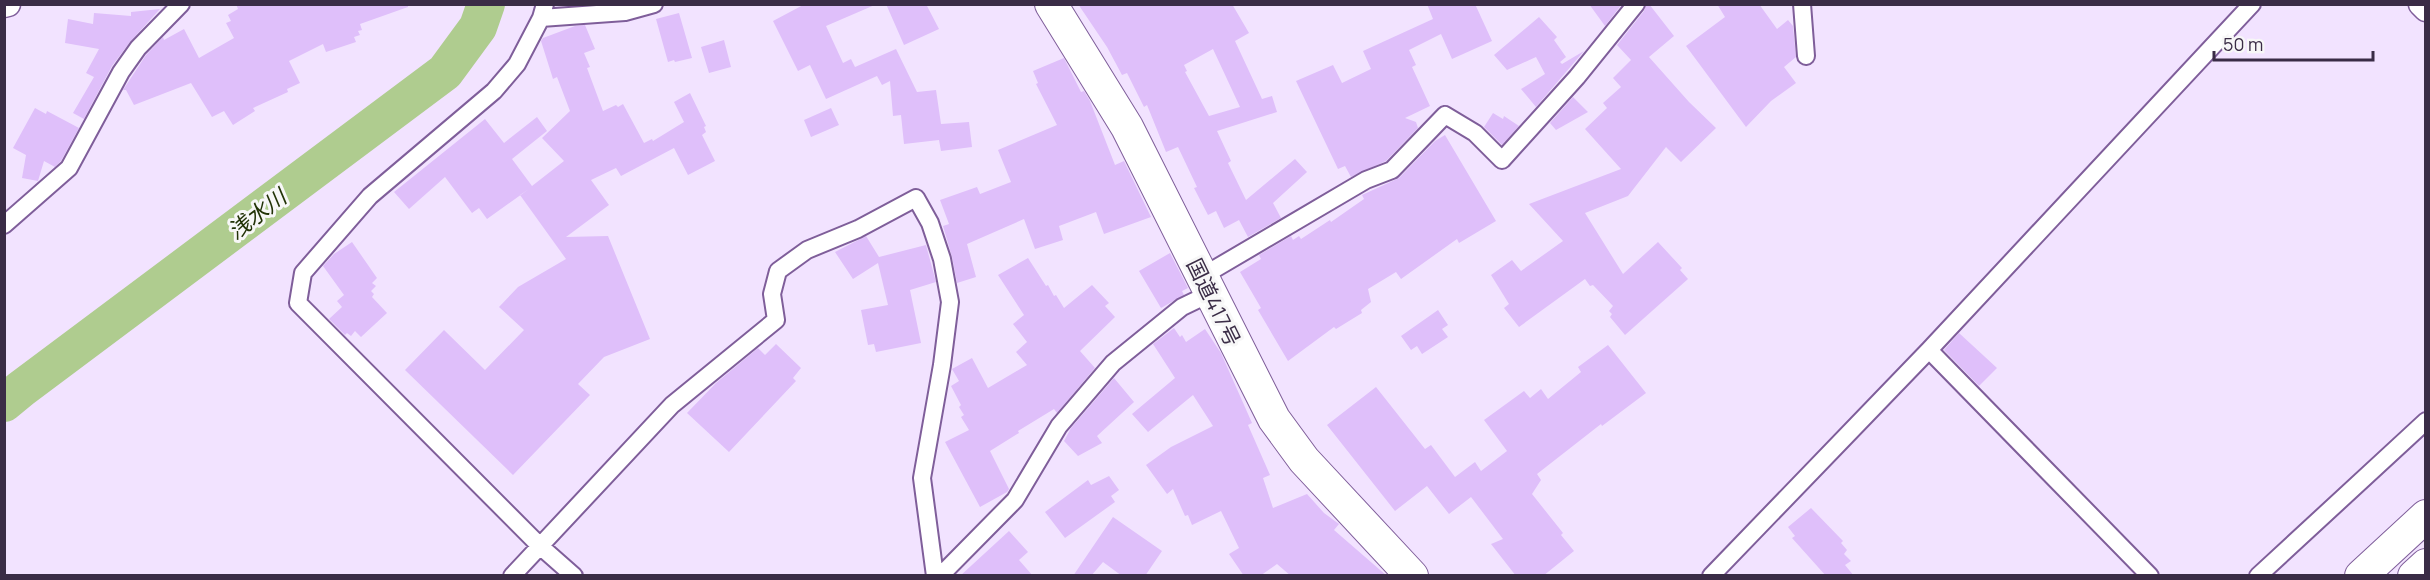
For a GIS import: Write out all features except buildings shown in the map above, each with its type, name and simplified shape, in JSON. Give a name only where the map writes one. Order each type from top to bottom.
[{"type":"highway","name":"国道417号","points":[[1051,4],[1127,127],[1274,418],[1305,460],[1412,576]]},
{"type":"highway","points":[[2361,576],[2426,516]]},
{"type":"highway","points":[[2414,576],[2426,565]]},
{"type":"street","points":[[4,225],[69,168],[121,72],[138,48],[181,4]]},
{"type":"street","points":[[574,576],[540,546],[298,303],[303,273],[370,196],[494,91],[517,64],[543,11],[625,12],[654,4]]},
{"type":"street","points":[[938,576],[1015,500],[1059,426],[1113,363],[1205,285],[1366,180],[1392,170],[1445,116],[1475,133],[1502,160],[1577,77],[1636,4]]},
{"type":"street","points":[[1802,4],[1806,56]]},
{"type":"street","points":[[1711,576],[1929,350],[2252,4]]},
{"type":"street","points":[[2421,4],[2426,9]]},
{"type":"street","points":[[512,576],[672,405],[776,320],[772,294],[778,271],[807,250],[858,229],[916,198],[930,223],[942,259],[950,302],[942,365],[922,478],[938,576]]},
{"type":"street","points":[[1929,350],[2150,576]]},
{"type":"street","points":[[2258,576],[2426,421]]},
{"type":"waterway","name":"浅水川","points":[[4,403],[445,72],[478,27],[486,4]]}]
